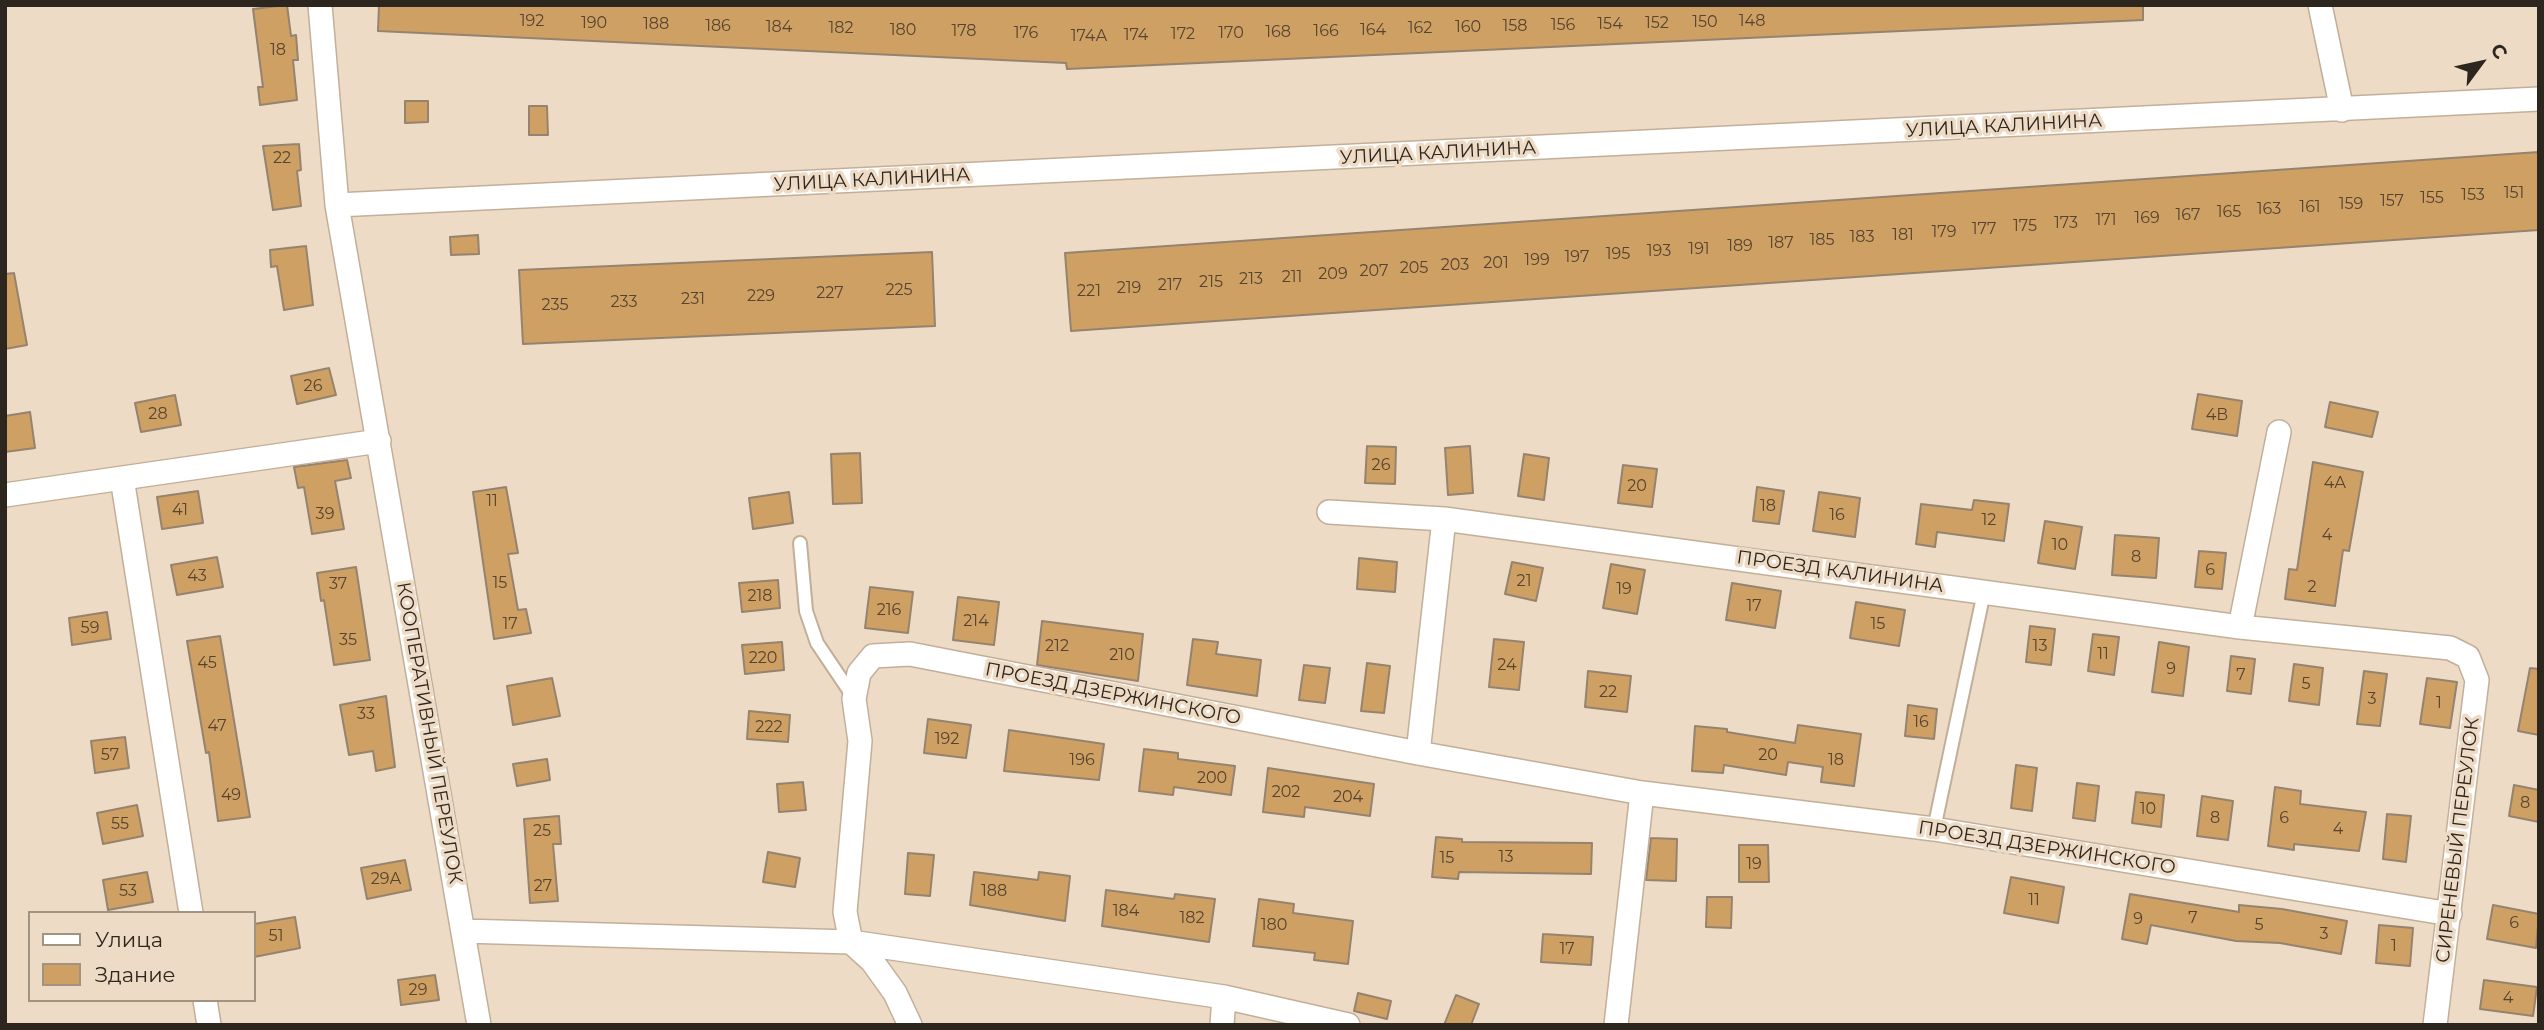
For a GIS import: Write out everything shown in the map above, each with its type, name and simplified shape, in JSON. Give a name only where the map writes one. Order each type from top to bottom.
[{"type":"street","name":"КООПЕРАТИВНЫЙ ПЕРЕУЛОК","points":[[320,5],[337,205],[479,1025]]},
{"type":"street","points":[[2320,5],[2342,110]]},
{"type":"street","name":"УЛИЦА КАЛИНИНА","points":[[337,205],[2539,99]]},
{"type":"street","points":[[2241,627],[2278,432]]},
{"type":"street","points":[[5,495],[379,441]]},
{"type":"street","points":[[122,478],[191,911]]},
{"type":"street","name":"ПРОЕЗД КАЛИНИНА","points":[[1329,512],[1444,519],[2241,627],[2449,648],[2468,657]]},
{"type":"street","points":[[1418,753],[1444,519]]},
{"type":"street","name":"ПРОЕЗД ДЗЕРЖИНСКОГО","points":[[851,942],[845,912],[860,741],[854,699],[859,673],[873,656],[910,654],[1418,753],[1642,793],[1934,830],[2450,914]]},
{"type":"street","name":"СИРЕНЕВЫЙ ПЕРЕУЛОК","points":[[2435,1025],[2477,680],[2468,657]]},
{"type":"street","points":[[1616,1025],[1642,793]]},
{"type":"street","points":[[463,931],[851,942],[1224,997],[1348,1025]]},
{"type":"street","points":[[851,942],[873,961],[895,993],[911,1025]]},
{"type":"street","points":[[1222,1025],[1224,997]]},
{"type":"street","points":[[205,1002],[209,1025]]},
{"type":"lane","points":[[800,543],[810,622],[817,643],[854,699]]},
{"type":"lane","points":[[1934,830],[1984,592]]},
{"type":"building","points":[[287,5],[291,36],[296,35],[298,60],[293,60],[297,100],[260,105],[258,87],[263,87],[253,9]]},
{"type":"building","points":[[379,5],[2143,5],[2143,20],[1067,69],[1066,63],[378,31]]},
{"type":"building","points":[[405,101],[428,101],[428,122],[405,123]]},
{"type":"building","points":[[529,106],[547,106],[548,135],[529,135]]},
{"type":"building","points":[[299,144],[301,170],[297,171],[301,206],[273,210],[263,146]]},
{"type":"building","points":[[2539,152],[2539,230],[1071,331],[1065,253]]},
{"type":"building","points":[[478,235],[479,254],[451,255],[450,237]]},
{"type":"building","points":[[306,246],[313,305],[284,310],[277,266],[271,267],[270,250]]},
{"type":"building","points":[[932,252],[935,326],[523,344],[519,270]]},
{"type":"building","points":[[14,273],[27,345],[5,349],[5,274]]},
{"type":"building","points":[[329,368],[336,395],[297,404],[291,376]]},
{"type":"building","points":[[2198,394],[2242,401],[2237,436],[2192,429]]},
{"type":"building","points":[[175,395],[181,425],[141,432],[135,403]]},
{"type":"building","points":[[2330,402],[2378,412],[2372,437],[2325,427]]},
{"type":"building","points":[[30,412],[35,448],[5,452],[5,416]]},
{"type":"building","points":[[1367,446],[1396,447],[1395,484],[1365,483]]},
{"type":"building","points":[[1470,446],[1473,493],[1448,495],[1445,448]]},
{"type":"building","points":[[860,453],[862,503],[833,504],[831,454]]},
{"type":"building","points":[[1524,454],[1549,458],[1544,500],[1518,496]]},
{"type":"building","points":[[347,460],[351,478],[335,481],[344,529],[312,534],[304,487],[298,488],[294,467]]},
{"type":"building","points":[[2313,462],[2363,472],[2349,551],[2343,550],[2335,606],[2285,599],[2289,569],[2297,570]]},
{"type":"building","points":[[1623,465],[1657,469],[1652,507],[1618,503]]},
{"type":"building","points":[[506,487],[518,553],[508,554],[518,610],[526,609],[531,633],[494,639],[473,492]]},
{"type":"building","points":[[1757,487],[1784,491],[1779,524],[1753,521]]},
{"type":"building","points":[[198,491],[203,523],[162,529],[157,497]]},
{"type":"building","points":[[789,492],[793,523],[753,529],[749,498]]},
{"type":"building","points":[[1819,492],[1860,498],[1855,537],[1813,531]]},
{"type":"building","points":[[1974,500],[2009,504],[2004,541],[1937,532],[1935,547],[1916,544],[1921,504],[1972,510]]},
{"type":"building","points":[[2045,521],[2082,527],[2075,569],[2038,563]]},
{"type":"building","points":[[2115,535],[2159,538],[2156,578],[2112,575]]},
{"type":"building","points":[[2199,551],[2226,553],[2222,589],[2195,587]]},
{"type":"building","points":[[217,557],[223,587],[177,595],[171,565]]},
{"type":"building","points":[[1359,558],[1397,562],[1395,592],[1357,589]]},
{"type":"building","points":[[1512,562],[1543,568],[1536,601],[1505,594]]},
{"type":"building","points":[[1611,564],[1645,570],[1637,614],[1603,608]]},
{"type":"building","points":[[356,567],[370,660],[334,665],[317,573]]},
{"type":"building","points":[[778,580],[780,608],[742,612],[739,583]]},
{"type":"building","points":[[1732,583],[1781,591],[1775,628],[1726,620]]},
{"type":"building","points":[[870,587],[913,592],[908,633],[865,628]]},
{"type":"building","points":[[958,597],[999,602],[994,645],[953,640]]},
{"type":"building","points":[[1856,602],[1905,610],[1899,646],[1850,638]]},
{"type":"building","points":[[107,612],[111,639],[72,645],[69,618]]},
{"type":"building","points":[[1042,621],[1143,634],[1138,681],[1037,665]]},
{"type":"building","points":[[2030,626],[2055,629],[2051,665],[2026,662]]},
{"type":"building","points":[[2093,634],[2119,637],[2114,675],[2088,671]]},
{"type":"building","points":[[220,636],[250,817],[218,821],[209,752],[206,753],[187,641]]},
{"type":"building","points":[[1193,639],[1218,642],[1216,654],[1261,660],[1257,696],[1187,685]]},
{"type":"building","points":[[1494,639],[1524,642],[1519,690],[1489,687]]},
{"type":"building","points":[[782,642],[784,670],[745,674],[742,645]]},
{"type":"building","points":[[2159,642],[2189,647],[2183,696],[2152,692]]},
{"type":"building","points":[[2231,656],[2255,659],[2251,694],[2227,691]]},
{"type":"building","points":[[1367,663],[1390,666],[1384,713],[1361,711]]},
{"type":"building","points":[[2294,664],[2323,668],[2319,705],[2289,701]]},
{"type":"building","points":[[1304,665],[1330,668],[1325,703],[1299,700]]},
{"type":"building","points":[[2530,668],[2539,669],[2539,735],[2518,731]]},
{"type":"building","points":[[1588,671],[1631,676],[1627,712],[1585,707]]},
{"type":"building","points":[[2364,671],[2387,674],[2380,726],[2357,724]]},
{"type":"building","points":[[552,678],[560,716],[513,725],[507,686]]},
{"type":"building","points":[[2427,678],[2457,682],[2450,728],[2420,724]]},
{"type":"building","points":[[386,696],[395,767],[376,771],[373,751],[349,755],[340,705]]},
{"type":"building","points":[[1908,705],[1937,709],[1934,739],[1905,736]]},
{"type":"building","points":[[749,711],[790,715],[788,742],[747,739]]},
{"type":"building","points":[[928,719],[971,725],[966,758],[924,753]]},
{"type":"building","points":[[1798,725],[1861,734],[1854,786],[1821,782],[1823,767],[1788,762],[1786,775],[1724,765],[1723,773],[1692,771],[1695,726],[1727,729],[1727,732],[1795,743]]},
{"type":"building","points":[[1009,730],[1104,744],[1099,780],[1004,771]]},
{"type":"building","points":[[125,737],[129,768],[95,773],[91,741]]},
{"type":"building","points":[[1144,749],[1178,753],[1178,759],[1235,766],[1231,795],[1174,787],[1173,795],[1139,791]]},
{"type":"building","points":[[547,759],[550,780],[517,786],[513,764]]},
{"type":"building","points":[[2016,765],[2037,768],[2032,811],[2011,808]]},
{"type":"building","points":[[1268,768],[1374,784],[1370,816],[1305,807],[1304,817],[1263,812]]},
{"type":"building","points":[[803,782],[806,810],[779,812],[777,784]]},
{"type":"building","points":[[2077,783],[2099,786],[2095,821],[2073,818]]},
{"type":"building","points":[[2514,785],[2539,790],[2539,822],[2509,816]]},
{"type":"building","points":[[2275,787],[2301,791],[2300,804],[2366,812],[2359,851],[2294,844],[2294,850],[2268,846]]},
{"type":"building","points":[[2136,792],[2164,795],[2161,827],[2132,823]]},
{"type":"building","points":[[2202,796],[2233,801],[2228,840],[2197,836]]},
{"type":"building","points":[[137,805],[143,836],[103,844],[97,813]]},
{"type":"building","points":[[2387,814],[2411,816],[2406,862],[2383,859]]},
{"type":"building","points":[[559,816],[561,844],[553,844],[558,901],[530,903],[524,819]]},
{"type":"building","points":[[1436,837],[1462,839],[1462,842],[1592,843],[1591,874],[1459,872],[1458,879],[1432,877]]},
{"type":"building","points":[[1651,838],[1677,839],[1676,881],[1646,880]]},
{"type":"building","points":[[1739,845],[1768,845],[1769,882],[1739,882]]},
{"type":"building","points":[[768,852],[800,858],[795,887],[763,882]]},
{"type":"building","points":[[908,853],[934,855],[930,896],[905,894]]},
{"type":"building","points":[[405,860],[411,890],[367,899],[361,868]]},
{"type":"building","points":[[147,872],[153,902],[108,910],[103,880]]},
{"type":"building","points":[[974,872],[1038,880],[1039,872],[1070,876],[1065,921],[970,905]]},
{"type":"building","points":[[2011,877],[2064,887],[2058,923],[2004,913]]},
{"type":"building","points":[[1106,890],[1174,899],[1175,894],[1215,899],[1209,942],[1102,926]]},
{"type":"building","points":[[2130,894],[2239,912],[2239,905],[2282,909],[2347,921],[2341,954],[2280,943],[2236,941],[2151,925],[2147,944],[2122,939]]},
{"type":"building","points":[[1707,897],[1732,897],[1731,928],[1706,927]]},
{"type":"building","points":[[1259,899],[1294,904],[1293,913],[1353,921],[1348,964],[1314,960],[1315,953],[1253,946]]},
{"type":"building","points":[[2493,905],[2539,914],[2536,948],[2487,939]]},
{"type":"building","points":[[295,917],[300,948],[256,957],[256,924]]},
{"type":"building","points":[[2379,925],[2413,928],[2410,966],[2376,963]]},
{"type":"building","points":[[1543,934],[1593,937],[1591,965],[1541,962]]},
{"type":"building","points":[[435,975],[439,1000],[401,1005],[398,980]]},
{"type":"building","points":[[2484,980],[2537,987],[2533,1016],[2480,1009]]},
{"type":"building","points":[[1358,993],[1391,1001],[1387,1019],[1354,1011]]},
{"type":"building","points":[[1456,995],[1479,1004],[1471,1025],[1444,1025]]}]
